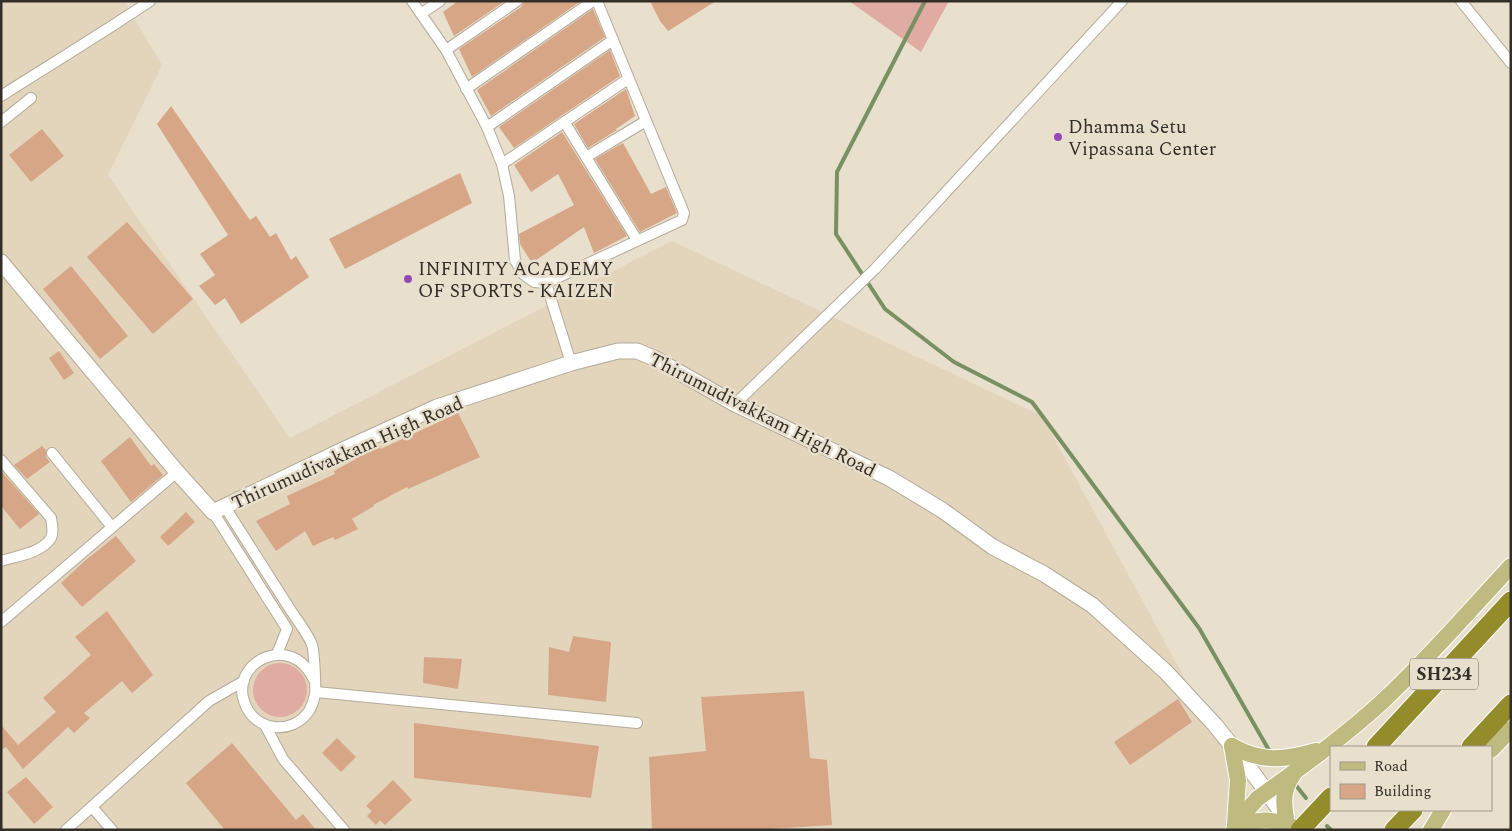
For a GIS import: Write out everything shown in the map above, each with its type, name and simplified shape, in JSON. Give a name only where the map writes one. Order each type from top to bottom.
[{"type":"highway","name":"SH234","points":[[1377,746],[1511,601]]},
{"type":"highway","points":[[1472,746],[1511,704]]},
{"type":"highway","points":[[1295,826],[1330,798]]},
{"type":"highway","points":[[1394,830],[1412,811]]},
{"type":"main road","name":"Thirumudivakkam High Road","points":[[1,262],[177,472],[219,510],[437,407],[571,363],[618,351],[636,351],[654,358],[735,404],[889,478],[942,510],[993,547],[1078,595],[1092,605],[1166,672],[1232,746],[1295,826]]},
{"type":"main road","points":[[1234,830],[1248,808],[1257,799],[1332,744],[1362,720],[1397,687],[1511,566]]},
{"type":"main road","points":[[1492,749],[1511,729]]},
{"type":"main road","points":[[1232,746],[1249,754],[1273,759],[1302,755],[1332,744]]},
{"type":"main road","points":[[1232,746],[1238,780],[1238,804],[1234,830]]},
{"type":"main road","points":[[1295,826],[1283,799],[1284,790],[1296,770]]},
{"type":"main road","points":[[1431,830],[1442,811]]},
{"type":"main road","points":[[1239,830],[1253,822],[1265,819],[1295,826]]},
{"type":"street","points":[[1,96],[150,1]]},
{"type":"street","points":[[412,1],[446,50],[487,127],[502,164],[509,196],[514,260],[523,274],[534,282],[546,283],[637,240],[676,224],[682,220],[684,213],[628,79],[598,1]]},
{"type":"street","points":[[422,13],[440,1]]},
{"type":"street","points":[[446,50],[517,1]]},
{"type":"street","points":[[466,89],[593,1]]},
{"type":"street","points":[[735,404],[875,269],[1122,1]]},
{"type":"street","points":[[1462,1],[1511,63]]},
{"type":"street","points":[[487,127],[613,40]]},
{"type":"street","points":[[502,164],[628,79]]},
{"type":"street","points":[[1,122],[31,98]]},
{"type":"street","points":[[586,157],[646,121]]},
{"type":"street","points":[[565,123],[637,240]]},
{"type":"street","points":[[546,283],[571,363]]},
{"type":"street","points":[[52,453],[112,527]]},
{"type":"street","points":[[1,460],[51,518],[53,529],[51,538],[42,546],[1,561]]},
{"type":"street","points":[[1,622],[177,472]]},
{"type":"street","points":[[219,510],[287,629],[277,654]]},
{"type":"street","points":[[219,510],[312,645],[316,692],[314,702],[302,719],[294,724],[275,728],[256,720],[248,712],[242,692],[244,681],[253,666],[260,660],[277,654],[296,658],[310,671],[314,680]]},
{"type":"street","points":[[66,830],[209,701],[244,681]]},
{"type":"street","points":[[316,692],[637,723]]},
{"type":"street","points":[[265,725],[283,759],[344,830]]},
{"type":"street","points":[[92,807],[112,830]]},
{"type":"shaded area","points":[[1,1],[124,1],[162,65],[108,175],[290,438],[672,241],[1042,416],[1267,830],[1,830]]},
{"type":"shaded area","points":[[849,1],[949,1],[921,52]]},
{"type":"shaded area","points":[[280,663],[290,665],[299,671],[305,680],[307,690],[305,700],[299,709],[290,715],[280,717],[270,715],[261,709],[255,700],[253,690],[255,680],[261,671],[270,665]]},
{"type":"building","points":[[458,1],[505,1],[454,36],[443,12]]},
{"type":"building","points":[[524,1],[581,1],[472,77],[459,49],[521,7]]},
{"type":"building","points":[[650,1],[716,1],[668,31],[660,21]]},
{"type":"building","points":[[593,9],[605,37],[491,116],[477,90]]},
{"type":"building","points":[[610,50],[620,76],[514,148],[499,127]]},
{"type":"building","points":[[626,89],[635,116],[588,148],[574,124]]},
{"type":"building","points":[[171,106],[250,220],[256,216],[270,237],[276,233],[291,260],[296,256],[309,277],[241,324],[225,298],[215,305],[199,286],[215,275],[200,254],[228,235],[157,124]]},
{"type":"building","points":[[42,129],[64,156],[31,182],[9,155]]},
{"type":"building","points":[[562,132],[627,236],[594,253],[584,227],[532,263],[520,244],[519,234],[574,205],[558,174],[531,192],[514,165]]},
{"type":"building","points":[[623,143],[651,194],[666,187],[677,213],[640,232],[595,159]]},
{"type":"building","points":[[460,173],[472,203],[345,269],[329,239]]},
{"type":"building","points":[[127,222],[193,299],[153,334],[87,257]]},
{"type":"building","points":[[71,266],[128,336],[100,359],[43,289]]},
{"type":"building","points":[[59,351],[74,373],[64,380],[49,358]]},
{"type":"building","points":[[458,413],[480,457],[408,489],[407,487],[373,505],[352,519],[358,529],[335,540],[333,537],[313,546],[305,531],[276,551],[256,521],[290,504],[287,496],[335,474],[334,471],[355,458],[380,446],[381,449]]},
{"type":"building","points":[[130,437],[151,466],[154,464],[163,475],[131,502],[101,461]]},
{"type":"building","points":[[42,446],[46,450],[46,457],[50,462],[27,479],[14,465]]},
{"type":"building","points":[[1,471],[39,514],[20,529],[1,506]]},
{"type":"building","points":[[186,512],[195,522],[168,546],[160,537]]},
{"type":"building","points":[[116,536],[136,561],[82,607],[61,583]]},
{"type":"building","points":[[107,611],[153,675],[132,693],[122,681],[84,713],[90,718],[74,733],[68,727],[23,769],[6,747],[1,750],[1,725],[18,745],[56,712],[43,698],[91,655],[75,637]]},
{"type":"building","points":[[573,636],[611,642],[606,702],[548,695],[549,647],[569,652]]},
{"type":"building","points":[[424,657],[462,659],[458,689],[423,683]]},
{"type":"building","points":[[804,691],[810,758],[827,760],[832,825],[756,830],[652,830],[649,757],[706,751],[701,697]]},
{"type":"building","points":[[1178,699],[1192,722],[1130,765],[1114,742]]},
{"type":"building","points":[[414,723],[599,746],[591,798],[414,778]]},
{"type":"building","points":[[337,738],[356,757],[341,772],[322,753]]},
{"type":"building","points":[[232,743],[296,820],[303,814],[316,830],[225,830],[186,783]]},
{"type":"building","points":[[26,777],[53,807],[34,824],[7,792]]},
{"type":"building","points":[[393,780],[412,800],[385,825],[380,820],[376,825],[367,816],[372,811],[366,806]]},
{"type":"waterway","points":[[925,1],[837,172],[836,234],[885,309],[954,362],[1032,402],[1199,628],[1270,752]]},
{"type":"waterway","points":[[1294,783],[1306,798]]},
{"type":"waterway","points":[[1327,826],[1331,830]]},
{"type":"place","name":"Dhamma Setu Vipassana Center","points":[[1058,137]]},
{"type":"place","name":"INFINITY ACADEMY OF SPORTS - KAIZEN","points":[[408,279]]}]
